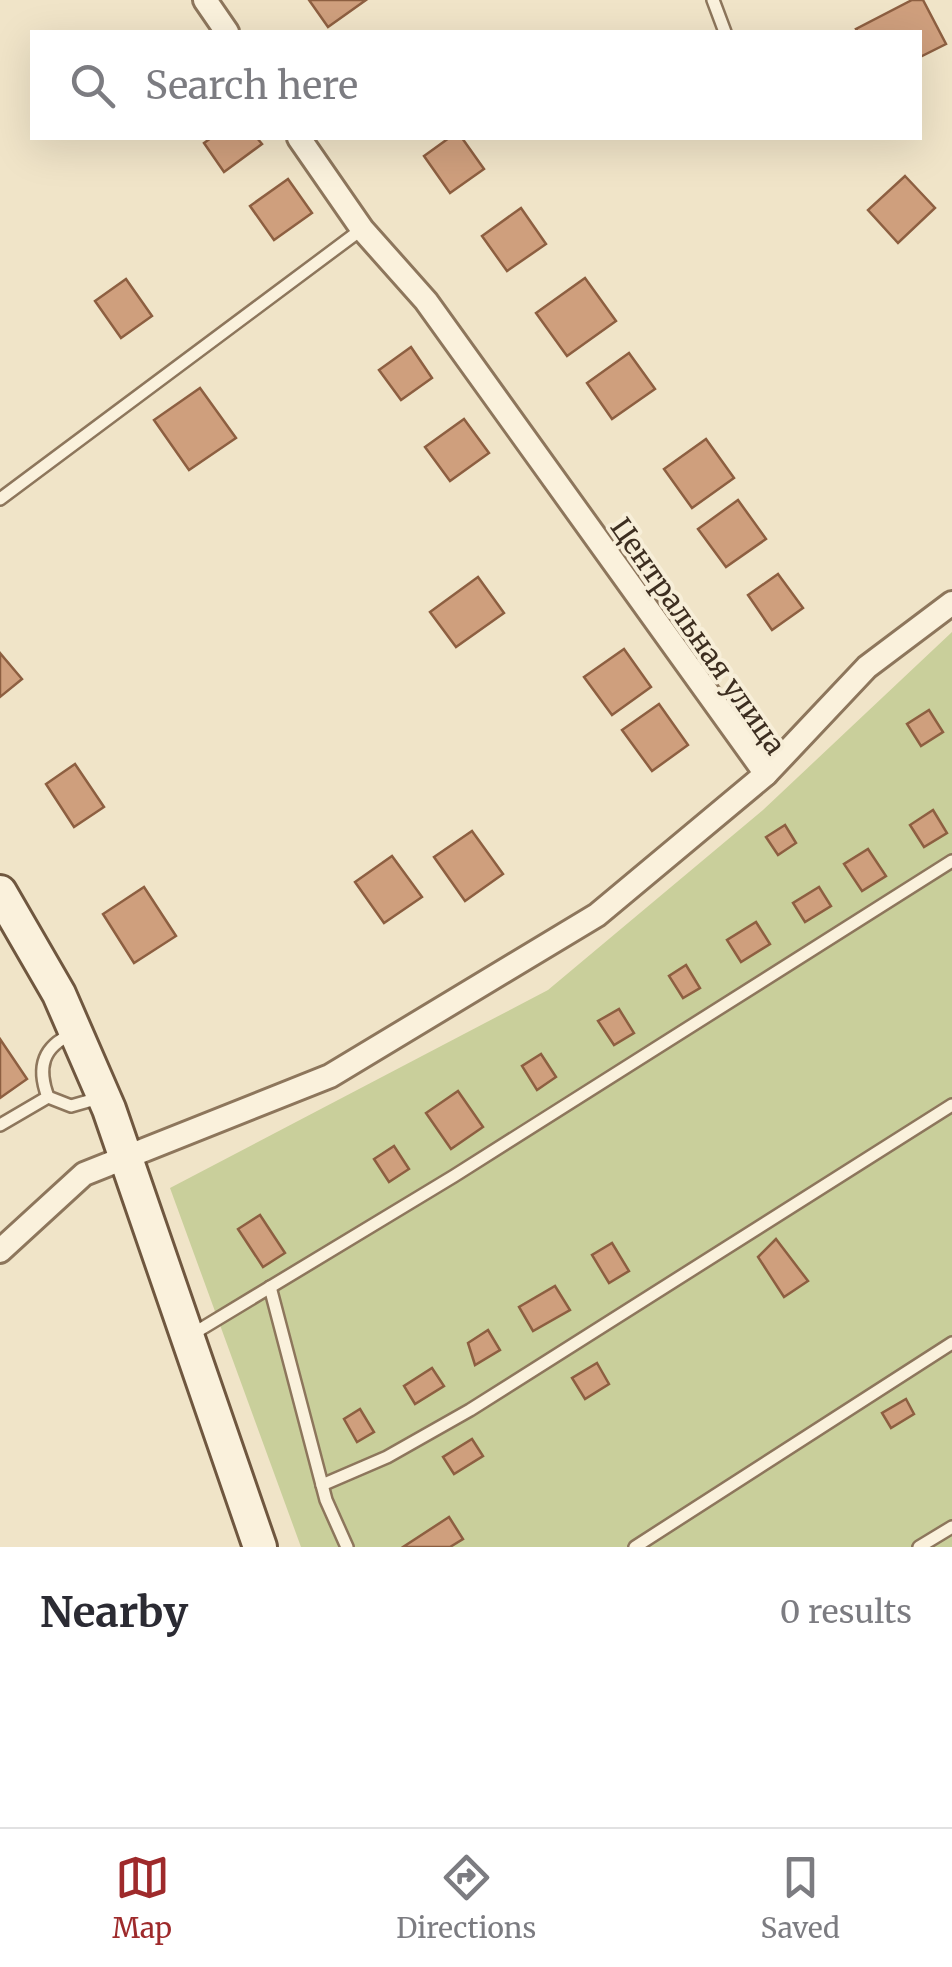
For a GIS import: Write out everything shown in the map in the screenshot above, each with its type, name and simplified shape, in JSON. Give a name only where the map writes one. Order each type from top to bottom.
[{"type":"street","points":[[205,0],[227,30]]},
{"type":"street","name":"Центральная улица","points":[[0,1251],[84,1174],[330,1076],[597,915],[766,774],[426,301],[362,230],[300,140]]},
{"type":"street","points":[[766,774],[867,668],[952,603]]},
{"type":"street","points":[[0,892],[28,936],[103,1096],[260,1547]]},
{"type":"lane","points":[[712,0],[725,30]]},
{"type":"lane","points":[[0,499],[362,230]]},
{"type":"lane","points":[[188,1337],[952,861]]},
{"type":"lane","points":[[76,1033],[50,1048],[42,1062],[41,1078],[48,1097],[71,1106],[103,1096]]},
{"type":"lane","points":[[0,1125],[48,1097]]},
{"type":"lane","points":[[322,1485],[388,1457],[470,1410],[952,1105]]},
{"type":"lane","points":[[270,1287],[322,1485],[347,1547]]},
{"type":"lane","points":[[635,1547],[952,1342]]},
{"type":"lane","points":[[919,1547],[952,1527]]},
{"type":"green space","points":[[952,632],[952,1547],[301,1547],[170,1188],[548,990],[763,810]]},
{"type":"building","points":[[309,0],[366,0],[328,27]]},
{"type":"building","points":[[912,0],[923,0],[946,44],[922,56],[922,30],[856,29]]},
{"type":"building","points":[[259,140],[262,144],[224,172],[204,143]]},
{"type":"building","points":[[446,140],[463,140],[484,169],[450,193],[424,156]]},
{"type":"building","points":[[905,176],[935,208],[898,243],[868,210]]},
{"type":"building","points":[[288,179],[312,213],[274,240],[250,206]]},
{"type":"building","points":[[521,208],[546,244],[507,271],[482,236]]},
{"type":"building","points":[[585,278],[616,321],[567,356],[536,313]]},
{"type":"building","points":[[126,279],[152,316],[121,338],[95,301]]},
{"type":"building","points":[[411,347],[432,378],[401,400],[379,370]]},
{"type":"building","points":[[629,353],[655,389],[612,419],[587,383]]},
{"type":"building","points":[[200,388],[236,438],[189,470],[154,420]]},
{"type":"building","points":[[464,419],[489,453],[450,481],[425,447]]},
{"type":"building","points":[[706,439],[734,478],[692,508],[664,469]]},
{"type":"building","points":[[738,500],[766,539],[726,567],[698,529]]},
{"type":"building","points":[[778,574],[803,608],[772,630],[748,595]]},
{"type":"building","points":[[478,577],[504,613],[456,647],[430,612]]},
{"type":"building","points":[[624,649],[651,687],[612,715],[584,677]]},
{"type":"building","points":[[0,653],[22,679],[0,697]]},
{"type":"building","points":[[659,704],[688,745],[652,771],[622,730]]},
{"type":"building","points":[[929,710],[943,732],[921,746],[907,724]]},
{"type":"building","points":[[75,764],[104,807],[74,827],[46,784]]},
{"type":"building","points":[[933,810],[947,833],[924,847],[910,825]]},
{"type":"building","points":[[785,825],[796,843],[778,855],[766,837]]},
{"type":"building","points":[[472,831],[503,874],[465,901],[434,857]]},
{"type":"building","points":[[868,849],[886,876],[862,891],[844,864]]},
{"type":"building","points":[[392,856],[422,897],[384,923],[355,882]]},
{"type":"building","points":[[144,887],[176,936],[134,963],[103,914]]},
{"type":"building","points":[[819,887],[831,906],[805,922],[793,903]]},
{"type":"building","points":[[756,922],[770,944],[741,962],[727,940]]},
{"type":"building","points":[[686,965],[700,988],[683,998],[669,976]]},
{"type":"building","points":[[619,1009],[634,1033],[614,1045],[598,1021]]},
{"type":"building","points":[[0,1039],[27,1079],[0,1098]]},
{"type":"building","points":[[541,1054],[556,1077],[537,1090],[522,1066]]},
{"type":"building","points":[[458,1091],[483,1127],[451,1149],[426,1113]]},
{"type":"building","points":[[394,1146],[409,1169],[389,1182],[374,1159]]},
{"type":"building","points":[[260,1215],[285,1253],[263,1267],[238,1229]]},
{"type":"building","points":[[776,1239],[808,1281],[784,1297],[758,1257]]},
{"type":"building","points":[[612,1243],[629,1271],[609,1283],[592,1255]]},
{"type":"building","points":[[555,1286],[570,1310],[533,1331],[519,1307]]},
{"type":"building","points":[[488,1330],[500,1350],[475,1365],[468,1343]]},
{"type":"building","points":[[597,1363],[609,1384],[585,1399],[572,1378]]},
{"type":"building","points":[[432,1368],[444,1386],[415,1404],[404,1386]]},
{"type":"building","points":[[906,1399],[914,1414],[891,1428],[882,1413]]},
{"type":"building","points":[[360,1409],[374,1432],[357,1442],[344,1419]]},
{"type":"building","points":[[472,1439],[483,1456],[454,1474],[443,1457]]},
{"type":"building","points":[[449,1517],[463,1539],[450,1547],[403,1547]]}]
